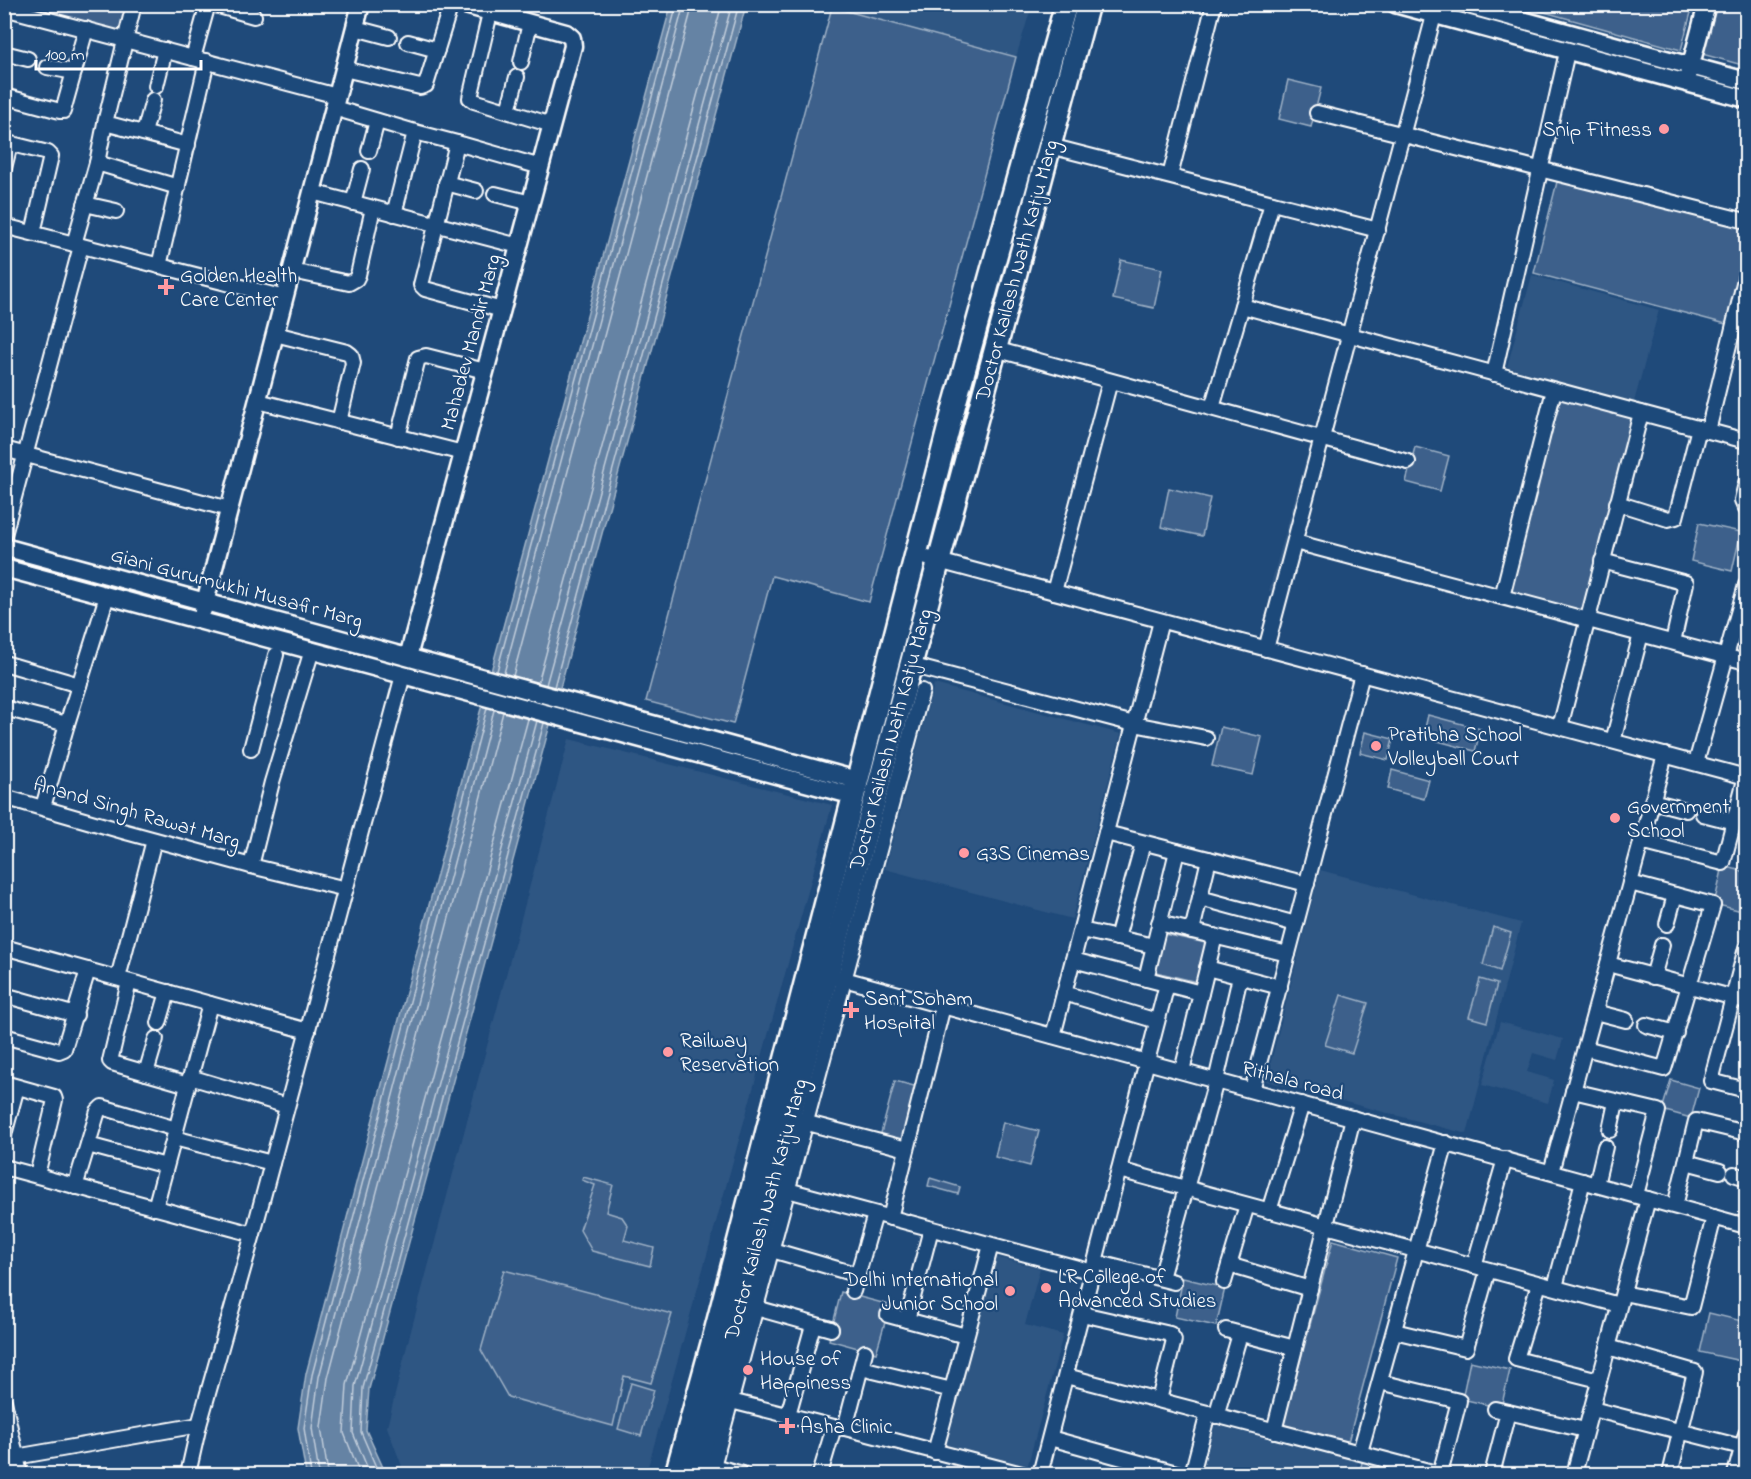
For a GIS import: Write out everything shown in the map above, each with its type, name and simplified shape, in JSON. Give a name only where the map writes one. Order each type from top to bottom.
[{"type":"main road","name":"Doctor Kailash Nath Katju Marg","points":[[704,1469],[797,1120],[827,974],[855,788],[955,404],[1066,4]]},
{"type":"main road","name":"Doctor Kailash Nath Katju Marg","points":[[676,1474],[716,1327],[827,974],[1088,4]]},
{"type":"main road","points":[[1014,191],[1036,197]]},
{"type":"street","points":[[4,535],[26,454],[134,4]]},
{"type":"street","points":[[159,266],[188,145],[210,4],[254,16]]},
{"type":"street","points":[[201,620],[361,4]]},
{"type":"street","points":[[344,69],[423,87],[427,83],[451,4]]},
{"type":"street","points":[[1170,176],[1214,4]]},
{"type":"street","points":[[1395,4],[1436,10],[1567,52],[1746,99]]},
{"type":"street","points":[[1464,4],[1746,81]]},
{"type":"street","points":[[1681,82],[1696,4]]},
{"type":"street","points":[[1685,64],[1707,4]]},
{"type":"street","points":[[466,5],[530,23],[521,62]]},
{"type":"street","points":[[11,7],[200,60],[335,102],[377,121],[540,167]]},
{"type":"street","points":[[1266,649],[1436,10]]},
{"type":"street","points":[[490,13],[470,98],[552,125]]},
{"type":"street","name":"Mahadev Mandir Marg","points":[[408,657],[573,46],[572,38],[566,33],[530,23]]},
{"type":"street","points":[[355,28],[389,37]]},
{"type":"street","points":[[4,96],[62,111],[86,29]]},
{"type":"street","points":[[408,42],[437,50]]},
{"type":"street","points":[[144,133],[165,50]]},
{"type":"street","points":[[1494,374],[1567,52]]},
{"type":"street","points":[[4,53],[28,59]]},
{"type":"street","points":[[47,67],[74,72]]},
{"type":"street","points":[[508,111],[517,77]]},
{"type":"street","points":[[1317,113],[1746,221]]},
{"type":"street","points":[[369,151],[377,121]]},
{"type":"street","points":[[105,123],[188,145]]},
{"type":"street","points":[[394,214],[415,132]]},
{"type":"street","points":[[4,168],[7,143],[48,153],[51,156],[33,233]]},
{"type":"street","points":[[457,143],[420,282],[422,287],[502,310]]},
{"type":"street","points":[[1050,146],[1378,230]]},
{"type":"street","points":[[97,163],[178,187]]},
{"type":"street","points":[[352,203],[362,169]]},
{"type":"street","points":[[446,183],[476,191]]},
{"type":"street","points":[[312,192],[519,246]]},
{"type":"street","points":[[495,194],[531,203]]},
{"type":"street","points":[[1212,408],[1272,202]]},
{"type":"street","points":[[85,204],[116,212]]},
{"type":"street","points":[[292,271],[353,282],[358,275],[373,208]]},
{"type":"street","points":[[4,226],[285,298]]},
{"type":"street","points":[[1617,503],[1668,519],[1676,517],[1746,275]]},
{"type":"street","points":[[1242,306],[1746,441]]},
{"type":"street","points":[[275,334],[347,352],[351,355],[352,363],[339,422]]},
{"type":"street","points":[[995,349],[1408,462]]},
{"type":"street","points":[[398,437],[418,358],[426,356],[485,371]]},
{"type":"street","points":[[1054,592],[1110,381]]},
{"type":"street","points":[[1502,597],[1554,390]]},
{"type":"street","points":[[258,401],[463,453]]},
{"type":"street","points":[[1560,727],[1641,413]]},
{"type":"street","points":[[4,449],[229,509]]},
{"type":"street","points":[[1746,483],[1742,500],[1746,510]]},
{"type":"street","points":[[1295,542],[1746,662]]},
{"type":"street","name":"Giani Gurumukhi Musafir Marg","points":[[4,547],[578,704],[855,788]]},
{"type":"street","points":[[916,555],[1746,776],[1723,863],[1641,842]]},
{"type":"street","points":[[1602,561],[1686,584],[1673,642]]},
{"type":"street","name":"Giani Gurumukhi Musafir Marg","points":[[4,568],[572,720],[855,788]]},
{"type":"street","points":[[1696,763],[1746,585]]},
{"type":"street","points":[[43,807],[108,596]]},
{"type":"street","points":[[1053,1036],[1161,621]]},
{"type":"street","points":[[1613,741],[1641,634]]},
{"type":"street","name":"Anand Singh Rawat Marg","points":[[4,797],[251,866],[272,782],[312,650]]},
{"type":"street","points":[[251,749],[276,654]]},
{"type":"street","points":[[4,663],[80,685]]},
{"type":"street","points":[[910,665],[1134,724],[1206,738]]},
{"type":"street","points":[[1252,1090],[1362,674]]},
{"type":"street","points":[[188,1474],[199,1425],[253,1234],[403,675]]},
{"type":"street","points":[[827,974],[922,691]]},
{"type":"street","points":[[4,708],[67,724]]},
{"type":"street","points":[[1551,1172],[1665,755]]},
{"type":"street","points":[[1652,801],[1686,810]]},
{"type":"street","points":[[1703,814],[1734,822]]},
{"type":"street","points":[[1106,833],[1307,884]]},
{"type":"street","points":[[154,840],[123,980],[110,1061],[146,1073],[189,1081],[287,1106]]},
{"type":"street","points":[[1117,938],[1143,843]]},
{"type":"street","points":[[1146,979],[1177,851]]},
{"type":"street","points":[[1192,931],[1209,859]]},
{"type":"street","points":[[251,866],[346,889]]},
{"type":"street","points":[[1585,1048],[1664,1070],[1713,905],[1630,883]]},
{"type":"street","points":[[1667,924],[1675,895]]},
{"type":"street","points":[[1200,898],[1296,924]]},
{"type":"street","points":[[1160,923],[1288,954]]},
{"type":"street","points":[[1081,930],[1154,946]]},
{"type":"street","points":[[1182,1071],[1215,936]]},
{"type":"street","points":[[1653,976],[1662,945]]},
{"type":"street","points":[[6,952],[88,970],[308,1031]]},
{"type":"street","points":[[1746,954],[1740,999],[1711,1081],[1746,1090]]},
{"type":"street","points":[[1073,960],[1201,993]]},
{"type":"street","points":[[1608,964],[1740,999]]},
{"type":"street","points":[[1207,968],[1280,987]]},
{"type":"street","points":[[4,1036],[62,1050],[66,1046],[88,970]]},
{"type":"street","name":"Rithala road","points":[[827,974],[1746,1226]]},
{"type":"street","points":[[780,1188],[991,1245],[1167,1280],[1186,1189],[1216,1081],[1240,977]]},
{"type":"street","points":[[1040,1474],[1167,984]]},
{"type":"street","points":[[159,1023],[168,992]]},
{"type":"street","points":[[1064,993],[1157,1021]]},
{"type":"street","points":[[4,995],[75,1014]]},
{"type":"street","points":[[155,1208],[210,1004]]},
{"type":"street","points":[[890,1218],[943,1006]]},
{"type":"street","points":[[1595,1012],[1626,1020]]},
{"type":"street","points":[[1646,1025],[1676,1034]]},
{"type":"street","points":[[146,1073],[156,1039]]},
{"type":"street","points":[[4,1135],[11,1085],[53,1096],[55,1101],[37,1175]]},
{"type":"street","points":[[1573,1091],[1658,1111],[1621,1299],[1585,1430],[1579,1473]]},
{"type":"street","points":[[1610,1130],[1616,1102]]},
{"type":"street","points":[[1269,1211],[1302,1104]]},
{"type":"street","points":[[75,1187],[98,1111],[102,1107],[175,1133],[272,1163]]},
{"type":"street","points":[[1274,1431],[1353,1118]]},
{"type":"street","points":[[797,1120],[907,1149]]},
{"type":"street","points":[[1675,1206],[1696,1121],[1746,1133]]},
{"type":"street","points":[[1360,1452],[1446,1143]]},
{"type":"street","points":[[88,1145],[166,1166]]},
{"type":"street","points":[[1555,1287],[1590,1183],[1605,1147]]},
{"type":"street","points":[[1474,1266],[1504,1159]]},
{"type":"street","points":[[1686,1162],[1733,1174]]},
{"type":"street","points":[[4,1167],[253,1234]]},
{"type":"street","points":[[1119,1170],[1539,1284],[1621,1299],[1691,1307],[1714,1217]]},
{"type":"street","points":[[1224,1282],[1247,1205]]},
{"type":"street","points":[[853,1291],[875,1214]]},
{"type":"street","points":[[907,1320],[931,1229]]},
{"type":"street","points":[[935,1452],[991,1245]]},
{"type":"street","points":[[764,1248],[858,1275]]},
{"type":"street","points":[[1229,1265],[1310,1289]]},
{"type":"street","points":[[1394,1331],[1466,1348],[1488,1270]]},
{"type":"street","points":[[1539,1284],[1516,1359],[1599,1380]]},
{"type":"street","points":[[748,1306],[831,1329]]},
{"type":"street","points":[[1082,1314],[1170,1334],[1173,1337],[1159,1400]]},
{"type":"street","points":[[888,1315],[966,1336]]},
{"type":"street","points":[[788,1415],[813,1325]]},
{"type":"street","points":[[1192,1474],[1212,1414],[1233,1332],[1295,1348]]},
{"type":"street","points":[[1608,1347],[1695,1371],[1670,1474]]},
{"type":"street","points":[[820,1474],[865,1352]]},
{"type":"street","points":[[861,1368],[952,1390]]},
{"type":"street","points":[[1066,1376],[1360,1452],[1424,1472],[1440,1474],[1459,1401],[1380,1382]]},
{"type":"street","points":[[723,1399],[1022,1474]]},
{"type":"street","points":[[4,1401],[10,1458],[20,1474]]},
{"type":"street","points":[[1592,1409],[1682,1432],[1745,1443],[1735,1474]]},
{"type":"street","points":[[1492,1474],[1501,1411],[1585,1430]]},
{"type":"street","points":[[10,1458],[199,1425]]},
{"type":"street","points":[[1050,1438],[1180,1474]]},
{"type":"street","points":[[963,1474],[967,1460]]},
{"type":"street","points":[[1126,1474],[1130,1461]]},
{"type":"street","points":[[704,1469],[743,1474]]},
{"type":"shaded area","points":[[20,4],[127,5],[120,32]]},
{"type":"shaded area","points":[[832,4],[1032,5],[1016,57],[832,7]]},
{"type":"shaded area","points":[[1519,5],[1693,5],[1681,50]]},
{"type":"shaded area","points":[[1716,5],[1746,5],[1746,66],[1702,54]]},
{"type":"shaded area","points":[[832,7],[1016,57],[869,602],[772,576],[733,724],[646,701]]},
{"type":"shaded area","points":[[1288,80],[1321,88],[1311,127],[1279,119]]},
{"type":"shaded area","points":[[1558,178],[1746,228],[1746,244],[1726,324],[1534,273]]},
{"type":"shaded area","points":[[1121,260],[1162,269],[1154,308],[1113,299]]},
{"type":"shaded area","points":[[1532,275],[1659,310],[1634,402],[1507,367]]},
{"type":"shaded area","points":[[1561,397],[1634,417],[1582,612],[1508,592]]},
{"type":"shaded area","points":[[1311,441],[1329,445],[1288,596],[1269,591]]},
{"type":"shaded area","points":[[1415,447],[1449,456],[1440,491],[1406,482]]},
{"type":"shaded area","points":[[1169,488],[1210,498],[1202,536],[1161,527]]},
{"type":"shaded area","points":[[1699,523],[1741,532],[1732,571],[1691,561]]},
{"type":"shaded area","points":[[934,684],[1121,734],[1072,919],[885,869]]},
{"type":"shaded area","points":[[1428,715],[1481,729],[1475,751],[1423,737]]},
{"type":"shaded area","points":[[1221,727],[1262,737],[1253,775],[1212,766]]},
{"type":"shaded area","name":"Pratibha School Volleyball Court","points":[[1365,732],[1393,739],[1388,760],[1360,753]]},
{"type":"shaded area","points":[[569,739],[832,805],[646,1474],[405,1474],[387,1427]]},
{"type":"shaded area","points":[[1392,770],[1429,780],[1424,799],[1388,789]]},
{"type":"shaded area","points":[[1723,866],[1746,872],[1746,912],[1714,904]]},
{"type":"shaded area","points":[[1320,870],[1521,923],[1467,1134],[1266,1081]]},
{"type":"shaded area","points":[[1493,927],[1511,933],[1500,971],[1483,965]]},
{"type":"shaded area","points":[[1164,934],[1206,943],[1197,982],[1156,972]]},
{"type":"shaded area","points":[[1480,979],[1497,984],[1487,1022],[1469,1017]]},
{"type":"shaded area","points":[[1341,995],[1368,1003],[1352,1053],[1325,1045]]},
{"type":"shaded area","points":[[1500,1022],[1563,1039],[1557,1060],[1533,1053],[1527,1072],[1554,1080],[1548,1103],[1482,1085]]},
{"type":"shaded area","points":[[1671,1080],[1699,1088],[1691,1118],[1662,1110]]},
{"type":"shaded area","points":[[895,1081],[918,1087],[902,1143],[880,1137]]},
{"type":"shaded area","points":[[1003,1122],[1039,1131],[1030,1166],[995,1157]]},
{"type":"shaded area","points":[[583,1177],[613,1185],[606,1212],[622,1217],[628,1226],[624,1240],[654,1248],[650,1266],[592,1251],[580,1230],[595,1185],[582,1180]]},
{"type":"shaded area","points":[[930,1178],[960,1187],[958,1194],[928,1186]]},
{"type":"shaded area","points":[[1333,1240],[1397,1258],[1348,1442],[1283,1425]]},
{"type":"shaded area","points":[[996,1257],[1040,1268],[1025,1325],[1063,1335],[1027,1468],[945,1446]]},
{"type":"shaded area","points":[[504,1270],[672,1314],[651,1383],[624,1376],[613,1426],[508,1397],[481,1350]]},
{"type":"shaded area","points":[[1183,1278],[1225,1288],[1216,1326],[1175,1317]]},
{"type":"shaded area","points":[[841,1292],[890,1305],[876,1353],[829,1340]]},
{"type":"shaded area","points":[[1709,1313],[1746,1322],[1746,1339],[1741,1361],[1700,1352]]},
{"type":"shaded area","points":[[1470,1361],[1510,1370],[1501,1408],[1462,1399]]},
{"type":"shaded area","points":[[631,1383],[654,1390],[641,1436],[618,1429]]},
{"type":"shaded area","points":[[1215,1425],[1358,1462],[1355,1474],[1201,1474]]},
{"type":"shaded area","points":[[1363,1459],[1419,1474],[1359,1474]]},
{"type":"water","points":[[671,5],[746,5],[369,1389],[366,1430],[386,1474],[306,1474],[298,1428],[306,1374],[466,764]]},
{"type":"place","name":"Snip Fitness","points":[[1664,129]]},
{"type":"place","name":"Golden Health Care Center","points":[[166,287]]},
{"type":"place","name":"Pratibha School Volleyball Court","points":[[1376,746]]},
{"type":"place","name":"Government School","points":[[1615,818]]},
{"type":"place","name":"G3S Cinemas","points":[[964,853]]},
{"type":"place","name":"Sant Soham Hospital","points":[[851,1010]]},
{"type":"place","name":"Railway Reservation","points":[[668,1052]]},
{"type":"place","name":"LR College of Advanced Studies","points":[[1046,1288]]},
{"type":"place","name":"Delhi International Junior School","points":[[1010,1291]]},
{"type":"place","name":"House of Happiness","points":[[748,1370]]},
{"type":"place","name":"Asha Clinic","points":[[787,1426]]}]
